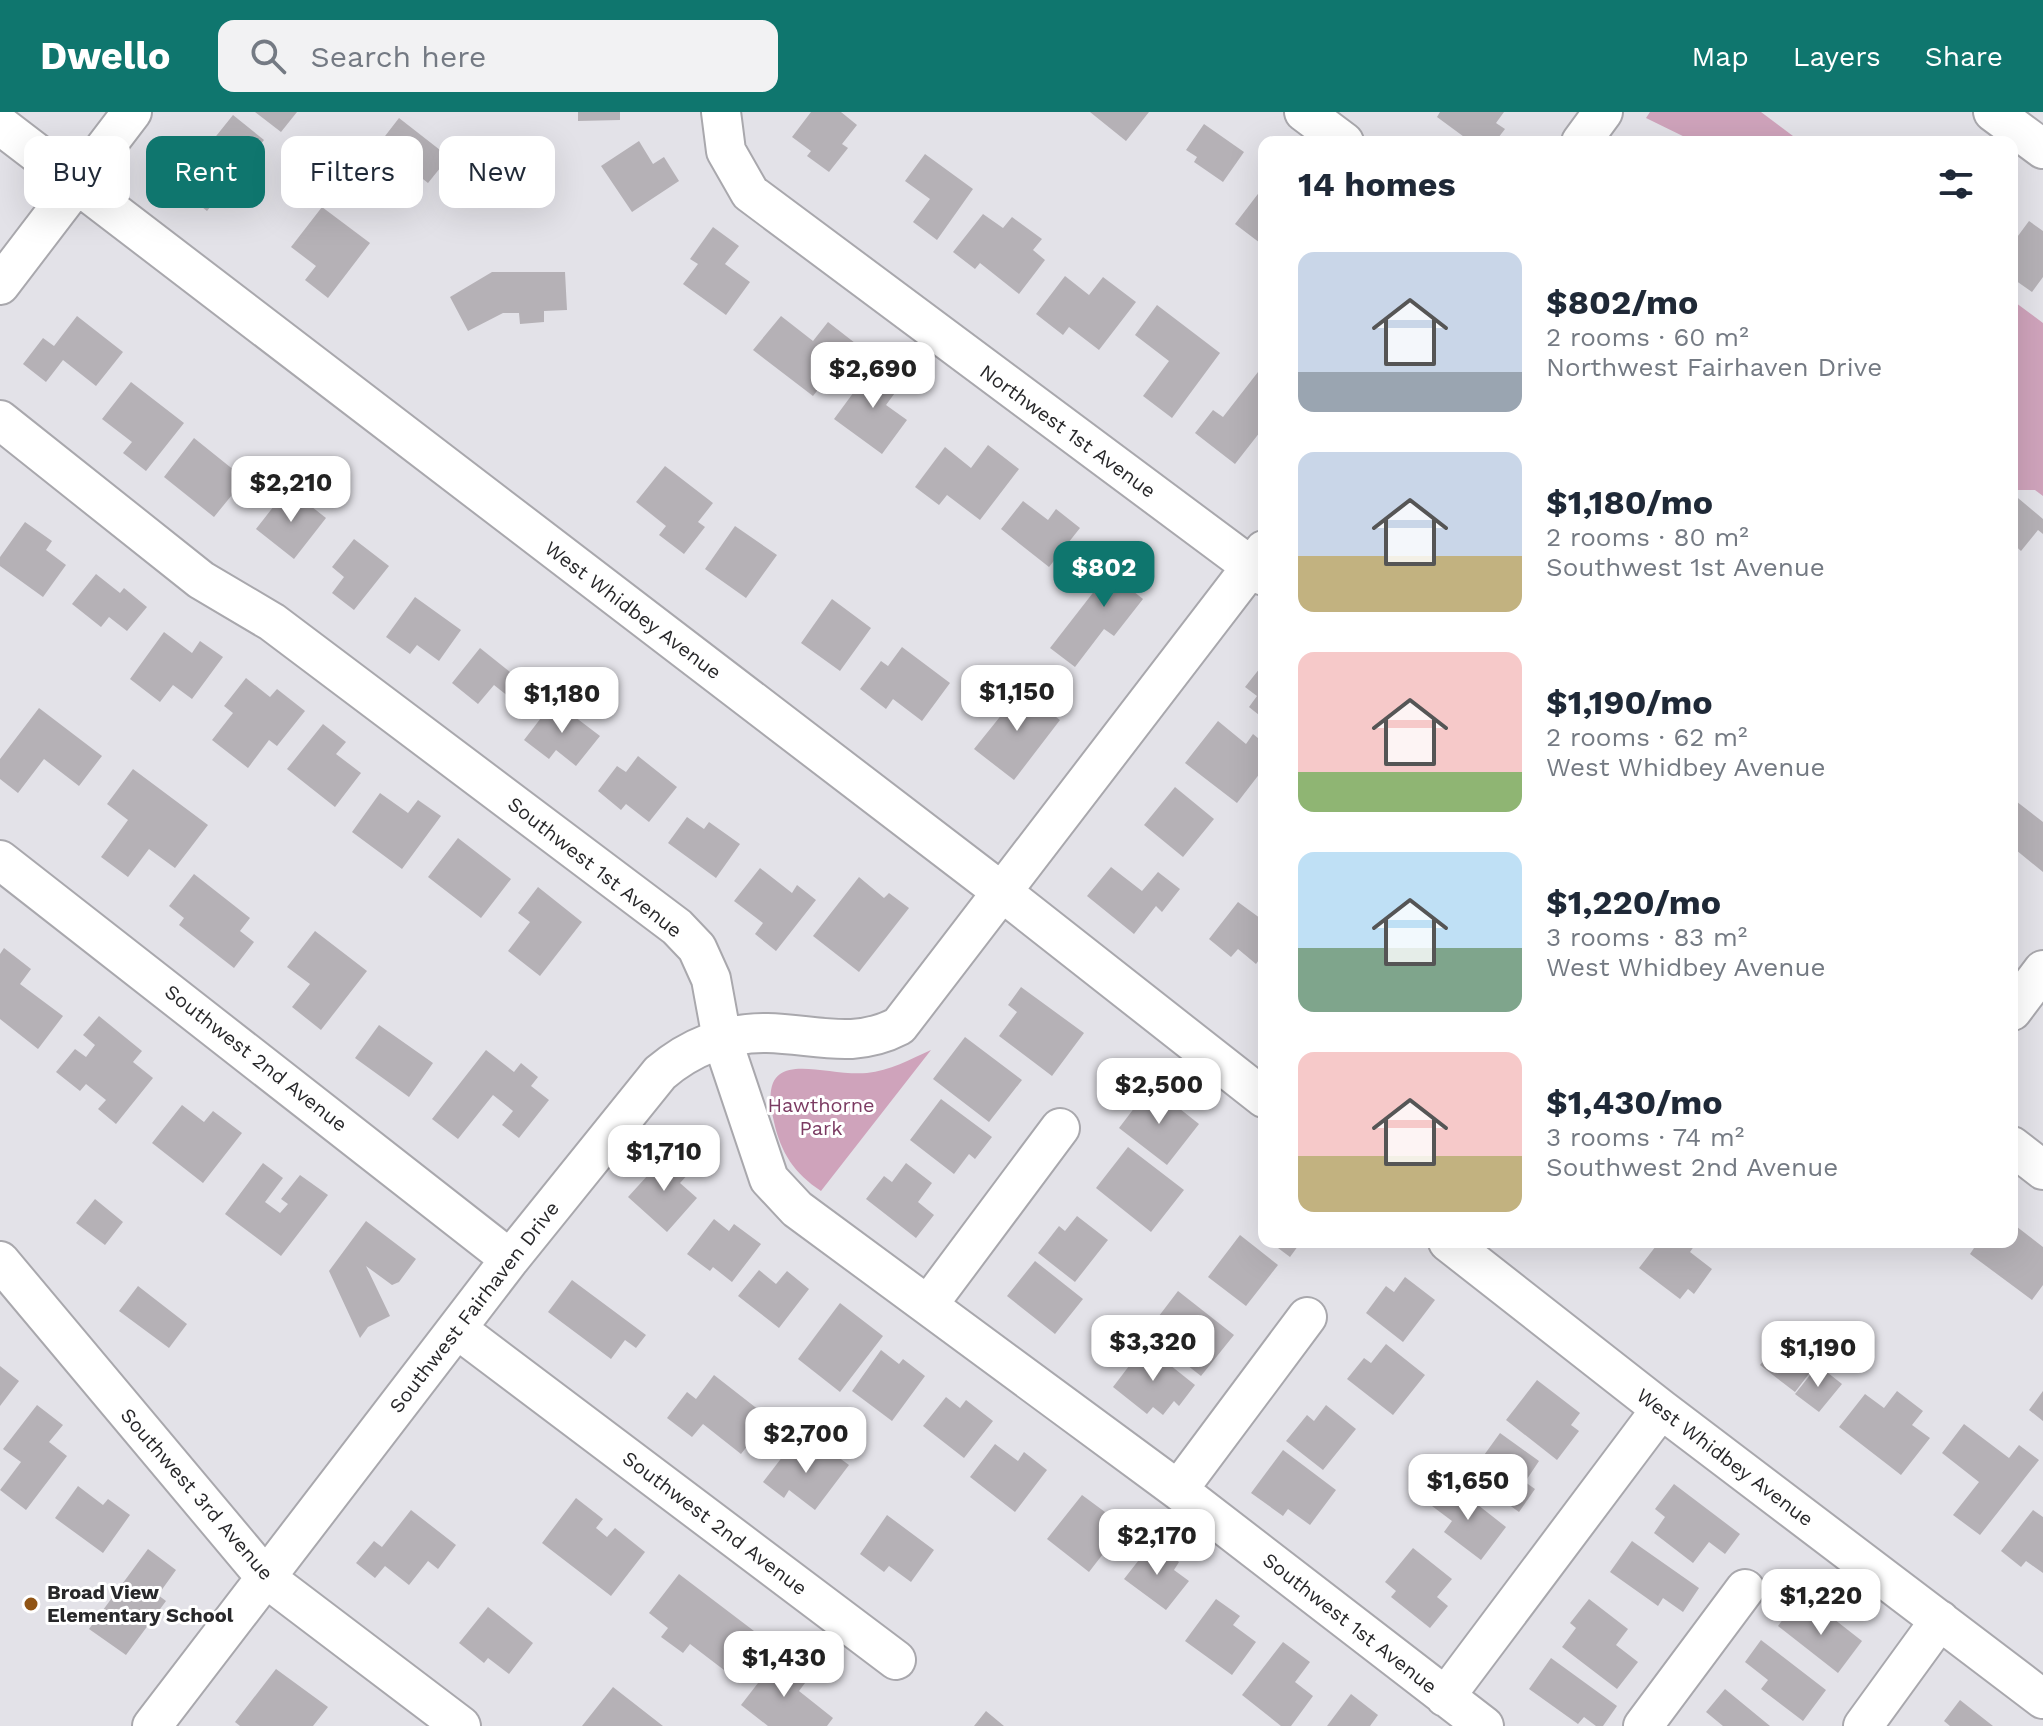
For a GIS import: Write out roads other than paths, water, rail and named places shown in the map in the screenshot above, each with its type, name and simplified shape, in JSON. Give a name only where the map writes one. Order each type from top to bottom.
[{"type":"street","points":[[114,136],[132,112]]},
{"type":"street","name":"Northwest 1st Avenue","points":[[721,112],[726,151],[750,193],[1258,563]]},
{"type":"street","points":[[1304,112],[1336,136]]},
{"type":"street","points":[[1585,136],[1603,112]]},
{"type":"street","points":[[1993,112],[2043,149]]},
{"type":"street","name":"West Whidbey Avenue","points":[[0,125],[24,143]]},
{"type":"street","points":[[0,285],[59,208]]},
{"type":"street","name":"West Whidbey Avenue","points":[[108,208],[1002,892],[1258,1093]]},
{"type":"street","name":"Southwest 1st Avenue","points":[[0,420],[201,580],[272,622],[677,927],[697,948],[711,979],[722,1039],[769,1179],[797,1209],[1178,1490],[1484,1726]]},
{"type":"street","name":"Southwest Fairhaven Drive","points":[[152,1726],[510,1259],[660,1073],[682,1054],[722,1039],[763,1033],[852,1041],[882,1034],[899,1026],[1258,567]]},
{"type":"street","name":"Southwest 2nd Avenue","points":[[0,860],[510,1259]]},
{"type":"street","points":[[2018,1003],[2043,970]]},
{"type":"street","points":[[928,1305],[1060,1128]]},
{"type":"street","points":[[2018,1151],[2043,1170]]},
{"type":"street","name":"West Whidbey Avenue","points":[[1456,1248],[1661,1409],[2043,1699]]},
{"type":"street","name":"Southwest 3rd Avenue","points":[[0,1261],[266,1578],[461,1726]]},
{"type":"street","points":[[1178,1490],[1307,1317]]},
{"type":"street","name":"Southwest 2nd Avenue","points":[[457,1329],[896,1660]]},
{"type":"street","points":[[1445,1697],[1661,1409]]},
{"type":"street","points":[[1643,1726],[1745,1589]]},
{"type":"street","points":[[1863,1726],[1940,1620]]},
{"type":"place","name":"Broad View Elementary School","points":[[31,1604]]},
{"type":"park label","name":"Hawthorne Park","points":[[821,1116]]}]
